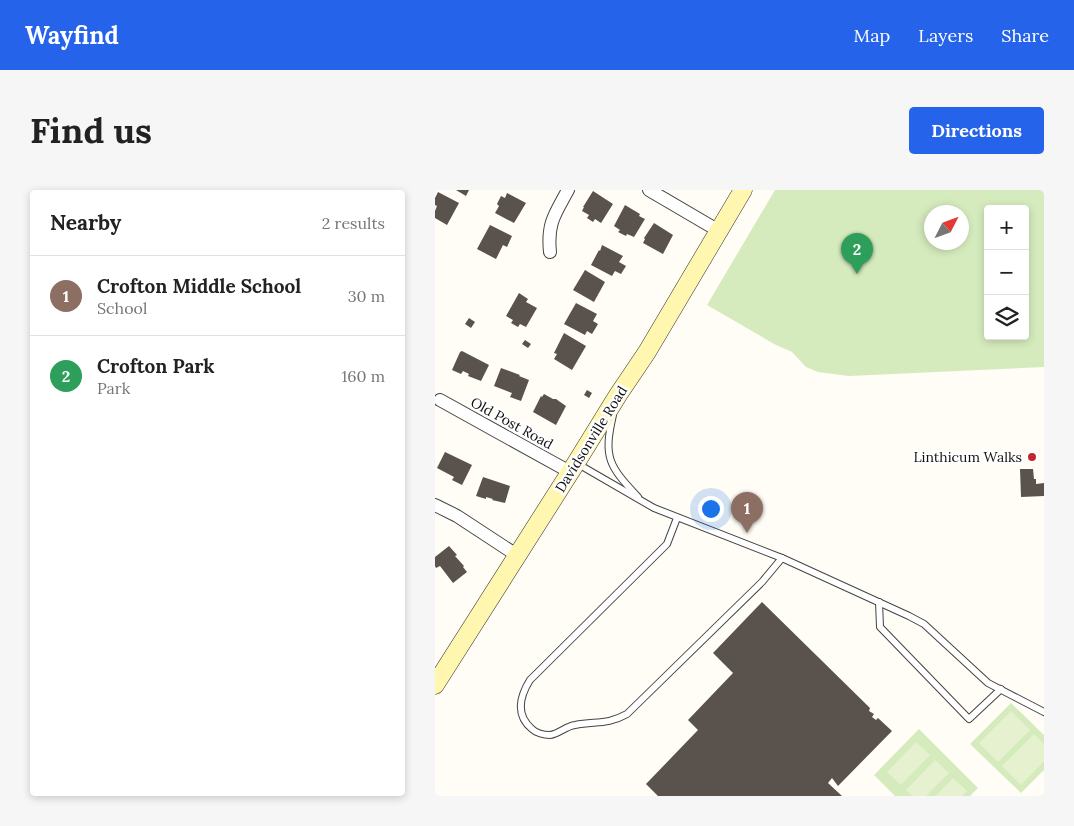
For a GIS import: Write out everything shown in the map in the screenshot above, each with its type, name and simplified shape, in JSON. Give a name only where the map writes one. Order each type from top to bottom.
[{"type":"main road","name":"Davidsonville Road","points":[[435,685],[647,352],[743,190]]},
{"type":"street","points":[[550,252],[549,229],[568,190]]},
{"type":"street","points":[[649,190],[719,231]]},
{"type":"street","name":"Old Post Road","points":[[440,400],[573,468]]},
{"type":"street","points":[[435,505],[457,516],[518,556]]},
{"type":"lane","points":[[618,395],[609,431],[610,462],[620,478],[644,503]]},
{"type":"lane","points":[[573,468],[677,518],[782,558],[924,624],[988,683],[1044,712]]},
{"type":"lane","points":[[677,518],[667,544],[530,680],[524,690],[520,708],[523,719],[537,732],[549,735],[572,725],[601,723],[615,720],[627,714],[762,582],[782,558]]},
{"type":"lane","points":[[879,602],[880,627],[969,719],[1001,689]]},
{"type":"green space","points":[[775,190],[1044,190],[1044,367],[849,376],[818,372],[806,367],[792,352],[776,345],[707,305]]},
{"type":"green space","points":[[1011,703],[1044,735],[1044,770],[1021,793],[970,744]]},
{"type":"green space","points":[[1011,711],[1030,730],[998,762],[979,743]]},
{"type":"green space","points":[[919,729],[978,788],[970,796],[895,796],[874,775]]},
{"type":"green space","points":[[1034,734],[1044,744],[1044,761],[1021,785],[1002,766]]},
{"type":"green space","points":[[916,742],[930,755],[901,785],[887,772]]},
{"type":"green space","points":[[935,760],[949,773],[926,796],[912,796],[906,790]]},
{"type":"green space","points":[[953,778],[967,791],[962,796],[935,796]]},
{"type":"building","points":[[456,190],[469,190],[466,196]]},
{"type":"building","points":[[593,191],[613,204],[601,223],[595,219],[593,222],[587,218],[589,215],[582,211]]},
{"type":"building","points":[[438,192],[459,203],[447,225],[435,218],[437,206],[435,205],[435,198]]},
{"type":"building","points":[[507,193],[526,203],[514,223],[495,213],[501,196],[505,198]]},
{"type":"building","points":[[625,205],[645,219],[634,237],[618,232],[620,230],[614,226]]},
{"type":"building","points":[[654,223],[673,235],[663,254],[643,243],[644,238]]},
{"type":"building","points":[[490,225],[512,236],[507,247],[503,245],[496,259],[477,249]]},
{"type":"building","points":[[602,245],[623,256],[619,262],[626,266],[621,274],[615,271],[612,276],[591,265]]},
{"type":"building","points":[[585,270],[605,282],[594,302],[573,290]]},
{"type":"building","points":[[519,293],[528,299],[526,302],[537,308],[526,327],[520,324],[518,327],[511,323],[513,320],[506,316]]},
{"type":"building","points":[[576,303],[597,314],[593,321],[598,324],[592,334],[587,331],[585,335],[564,324]]},
{"type":"building","points":[[469,318],[475,322],[471,328],[465,324]]},
{"type":"building","points":[[564,333],[586,346],[572,370],[554,359],[557,354],[554,353]]},
{"type":"building","points":[[525,340],[531,344],[528,348],[522,344]]},
{"type":"building","points":[[462,351],[489,365],[481,381],[468,376],[469,374],[463,371],[461,374],[452,370]]},
{"type":"building","points":[[501,368],[529,380],[521,401],[510,397],[512,393],[494,386]]},
{"type":"building","points":[[587,390],[592,393],[589,398],[584,395]]},
{"type":"building","points":[[544,394],[566,406],[556,425],[533,412],[541,396]]},
{"type":"building","points":[[445,452],[472,465],[462,485],[452,480],[454,477],[437,468]]},
{"type":"building","points":[[1020,469],[1033,469],[1036,484],[1044,483],[1044,496],[1021,497]]},
{"type":"building","points":[[483,477],[510,486],[505,503],[476,496]]},
{"type":"building","points":[[449,546],[467,572],[453,583],[440,566],[436,568],[435,566],[435,557]]},
{"type":"building","points":[[762,602],[870,708],[869,711],[874,714],[872,717],[876,720],[878,718],[892,731],[838,786],[832,778],[828,783],[842,796],[658,796],[646,784],[698,730],[688,720],[733,673],[713,653]]},
{"type":"place","name":"Crofton Park","points":[[857,274]]},
{"type":"place","name":"Linthicum Walks","points":[[1032,457]]},
{"type":"place","name":"Crofton Middle School","points":[[747,533]]}]
